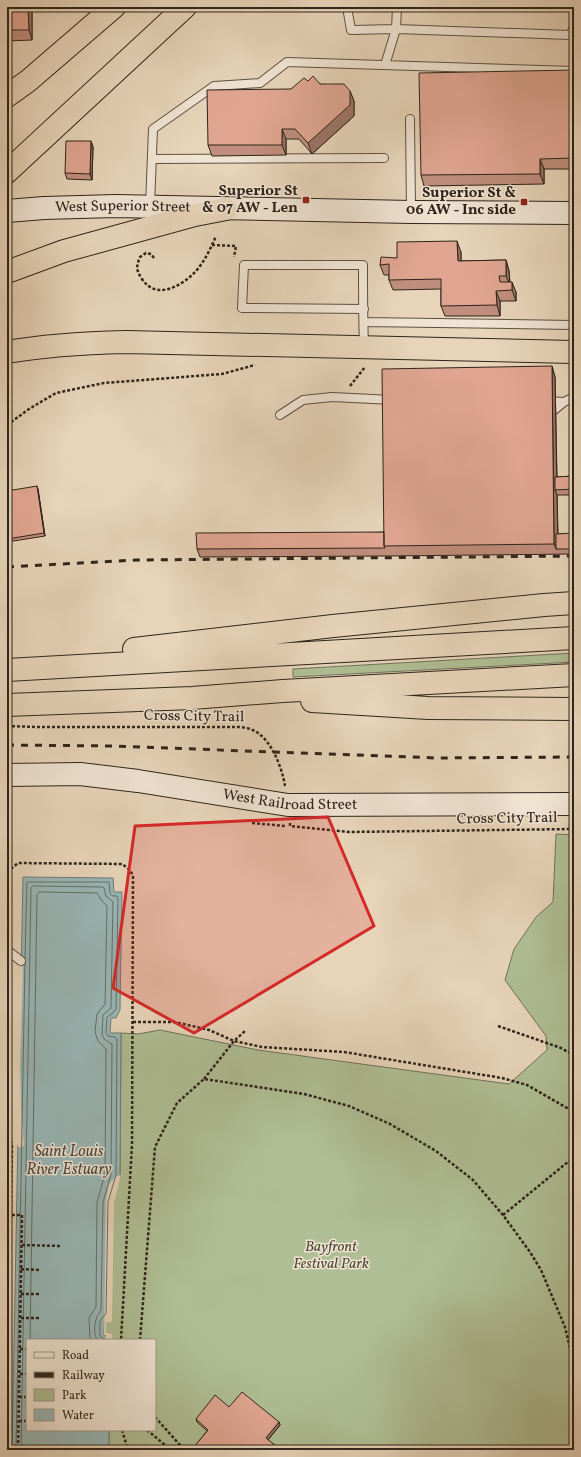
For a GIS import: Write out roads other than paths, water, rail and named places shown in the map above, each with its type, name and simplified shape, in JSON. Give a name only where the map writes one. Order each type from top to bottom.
[{"type":"highway","points":[[12,92],[114,7]]},
{"type":"highway","points":[[7,172],[185,7]]},
{"type":"highway","points":[[7,272],[64,251],[195,215],[226,209]]},
{"type":"highway","points":[[7,352],[34,347],[74,343],[119,342],[364,361],[574,352]]},
{"type":"highway","points":[[47,667],[103,654],[135,649],[332,626],[574,603]]},
{"type":"highway","points":[[7,670],[574,638]]},
{"type":"highway","points":[[7,705],[230,696],[283,691],[574,675]]},
{"type":"highway","points":[[230,696],[428,708],[574,709]]},
{"type":"street","name":"West Superior Street","points":[[7,211],[115,206],[410,212],[574,213]]},
{"type":"street","name":"West Railroad Street","points":[[7,775],[80,774],[138,781],[289,816],[574,804]]},
{"type":"lane","points":[[347,7],[351,30],[396,29],[572,32]]},
{"type":"lane","points":[[385,66],[396,29],[397,7]]},
{"type":"lane","points":[[150,207],[153,129],[214,86],[260,83],[287,62],[574,71]]},
{"type":"lane","points":[[410,120],[410,212]]},
{"type":"lane","points":[[152,159],[384,158]]},
{"type":"lane","points":[[364,309],[242,308],[244,265],[363,265],[364,309],[364,361]]},
{"type":"lane","points":[[364,322],[574,325]]},
{"type":"lane","points":[[543,420],[564,402],[574,397]]},
{"type":"lane","points":[[280,415],[303,400],[341,398],[401,400]]},
{"type":"lane","points":[[386,400],[395,407]]},
{"type":"lane","points":[[538,400],[564,402]]},
{"type":"lane","points":[[7,950],[21,961]]},
{"type":"water","name":"Saint Louis River Estuary","points":[[23,877],[113,878],[114,892],[122,892],[120,1010],[116,1018],[111,1018],[110,1033],[121,1033],[120,1176],[112,1202],[104,1335],[110,1335],[110,1339],[26,1339],[26,1431],[109,1431],[109,1450],[12,1450]]},
{"type":"railway","points":[[7,567],[136,560],[574,556]]},
{"type":"railway","points":[[7,745],[112,746],[437,758],[574,757]]},
{"type":"place","name":"Superior St & 07 AW - Len","points":[[306,200]]},
{"type":"place","name":"Superior St & 06 AW - Inc side","points":[[524,202]]},
{"type":"park label","name":"Bayfront Festival Park","points":[[331,1256]]}]
